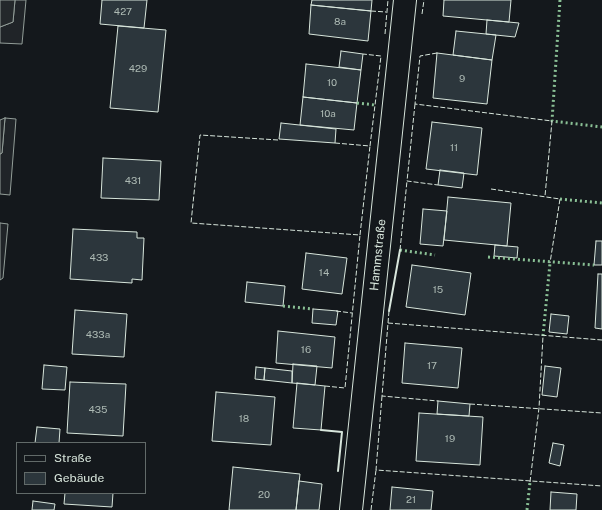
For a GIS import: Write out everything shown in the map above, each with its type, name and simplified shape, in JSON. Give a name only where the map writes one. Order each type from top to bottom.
[{"type":"street","name":"Hammstraße","points":[[351,510],[405,0]]},
{"type":"shaded area","points":[[0,0],[15,0],[13,22],[0,27]]},
{"type":"shaded area","points":[[15,0],[26,0],[22,44],[0,43],[0,27],[13,22]]},
{"type":"shaded area","points":[[5,118],[16,119],[10,195],[0,194],[0,154],[2,153]]},
{"type":"shaded area","points":[[5,118],[2,153],[0,154],[0,120]]},
{"type":"shaded area","points":[[0,223],[8,224],[3,278],[0,280]]},
{"type":"building","points":[[102,0],[147,0],[144,28],[100,24]]},
{"type":"building","points":[[312,0],[372,0],[371,11],[311,5]]},
{"type":"building","points":[[444,0],[511,0],[509,22],[443,16]]},
{"type":"building","points":[[311,5],[371,11],[368,41],[309,34]]},
{"type":"building","points":[[487,20],[519,23],[515,37],[486,34]]},
{"type":"building","points":[[118,26],[166,30],[158,112],[110,108]]},
{"type":"building","points":[[456,31],[496,35],[492,60],[453,55]]},
{"type":"building","points":[[341,51],[363,54],[361,70],[339,67]]},
{"type":"building","points":[[437,53],[492,60],[487,104],[433,98]]},
{"type":"building","points":[[306,64],[361,70],[357,103],[303,97]]},
{"type":"building","points":[[303,97],[357,103],[354,130],[300,125]]},
{"type":"building","points":[[432,122],[482,128],[477,175],[426,169]]},
{"type":"building","points":[[281,123],[336,129],[335,143],[279,139]]},
{"type":"building","points":[[103,158],[161,161],[159,200],[101,198]]},
{"type":"building","points":[[440,170],[464,173],[462,188],[438,185]]},
{"type":"building","points":[[448,197],[511,203],[507,246],[444,240]]},
{"type":"building","points":[[423,209],[447,211],[443,246],[420,244]]},
{"type":"building","points":[[73,229],[137,232],[137,238],[144,238],[142,280],[132,279],[132,283],[70,279]]},
{"type":"building","points":[[596,241],[602,241],[602,265],[594,265]]},
{"type":"building","points":[[495,245],[518,247],[517,258],[494,256]]},
{"type":"building","points":[[306,253],[347,258],[342,294],[302,289]]},
{"type":"building","points":[[412,265],[471,273],[465,315],[406,307]]},
{"type":"building","points":[[598,274],[602,274],[602,329],[595,328]]},
{"type":"building","points":[[247,282],[285,286],[283,306],[245,302]]},
{"type":"building","points":[[313,309],[338,311],[336,325],[312,323]]},
{"type":"building","points":[[75,310],[127,314],[124,357],[72,354]]},
{"type":"building","points":[[551,314],[569,316],[567,334],[549,332]]},
{"type":"building","points":[[278,331],[335,337],[332,368],[276,363]]},
{"type":"building","points":[[405,343],[462,348],[458,388],[402,383]]},
{"type":"building","points":[[293,364],[317,366],[315,385],[292,383]]},
{"type":"building","points":[[44,365],[67,367],[65,390],[42,389]]},
{"type":"building","points":[[545,366],[561,368],[557,397],[542,395]]},
{"type":"building","points":[[256,367],[265,368],[264,380],[255,379]]},
{"type":"building","points":[[265,368],[292,371],[292,383],[264,380]]},
{"type":"building","points":[[70,382],[126,384],[123,436],[67,433]]},
{"type":"building","points":[[297,383],[325,386],[321,430],[293,428]]},
{"type":"building","points":[[216,392],[275,397],[271,445],[212,441]]},
{"type":"building","points":[[438,401],[470,404],[469,416],[437,414]]},
{"type":"building","points":[[419,413],[483,417],[480,465],[416,461]]},
{"type":"building","points":[[37,427],[60,429],[59,442],[35,442]]},
{"type":"building","points":[[553,443],[564,445],[560,466],[549,463]]},
{"type":"building","points":[[233,467],[300,474],[296,510],[229,510]]},
{"type":"building","points":[[299,481],[322,484],[319,510],[296,510]]},
{"type":"building","points":[[392,487],[433,491],[431,510],[390,510]]},
{"type":"building","points":[[551,492],[577,494],[576,510],[550,510]]},
{"type":"building","points":[[65,494],[113,494],[112,507],[64,504]]},
{"type":"building","points":[[33,501],[55,504],[54,510],[32,510]]},
{"type":"hedge","points":[[560,0],[552,121],[602,127]]},
{"type":"hedge","points":[[357,103],[375,105]]},
{"type":"hedge","points":[[560,199],[602,203]]},
{"type":"hedge","points":[[400,250],[435,255]]},
{"type":"hedge","points":[[488,257],[594,265]]},
{"type":"hedge","points":[[543,336],[550,263]]},
{"type":"hedge","points":[[283,306],[313,309]]},
{"type":"hedge","points":[[527,510],[530,482]]},
{"type":"fence","points":[[385,34],[388,0]]},
{"type":"fence","points":[[422,14],[424,0]]},
{"type":"fence","points":[[371,11],[386,12]]},
{"type":"fence","points":[[437,53],[420,56],[415,104],[552,121],[545,196]]},
{"type":"fence","points":[[335,143],[370,146],[381,56],[363,54]]},
{"type":"fence","points":[[415,104],[407,181],[438,185]]},
{"type":"fence","points":[[278,140],[200,135],[191,223],[360,235],[370,146]]},
{"type":"fence","points":[[400,250],[407,181]]},
{"type":"fence","points":[[491,189],[560,199],[550,263]]},
{"type":"fence","points":[[325,386],[345,388],[360,235]]},
{"type":"fence","points":[[336,311],[352,313]]},
{"type":"fence","points":[[389,311],[382,396],[438,401]]},
{"type":"fence","points":[[388,323],[602,340]]},
{"type":"fence","points":[[530,482],[539,408],[543,336]]},
{"type":"fence","points":[[382,396],[376,470],[602,486]]},
{"type":"fence","points":[[470,404],[602,413]]},
{"type":"fence","points":[[371,510],[376,470]]},
{"type":"wall","points":[[389,311],[400,250]]},
{"type":"wall","points":[[321,430],[342,432],[338,471]]}]
